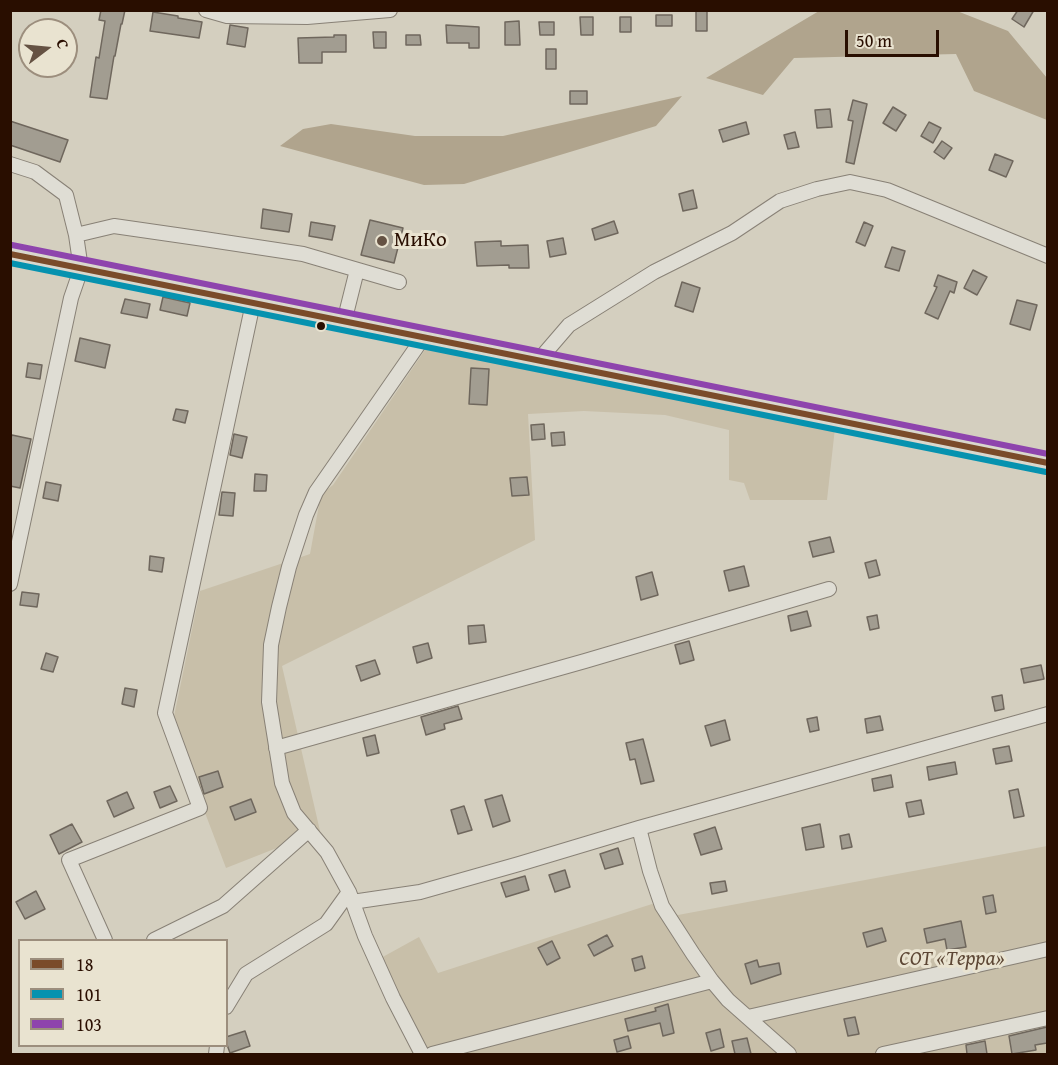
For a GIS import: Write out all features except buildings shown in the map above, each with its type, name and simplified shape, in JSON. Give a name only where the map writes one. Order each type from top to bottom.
[{"type":"main road","points":[[10,254],[1047,464]]},
{"type":"street","points":[[206,10],[307,17],[390,10]]},
{"type":"street","points":[[10,164],[34,172],[66,195],[81,268],[71,298],[10,584]]},
{"type":"street","points":[[538,361],[569,325],[654,272],[732,233],[780,201],[850,182],[887,190],[1047,256]]},
{"type":"street","points":[[76,235],[114,226],[303,254],[399,282]]},
{"type":"street","points":[[344,322],[357,270]]},
{"type":"street","points":[[105,939],[69,860],[200,808],[165,713],[253,303]]},
{"type":"street","points":[[422,1054],[393,998],[365,936],[351,897],[327,852],[294,813],[282,783],[269,702],[271,645],[289,567],[306,515],[316,492],[423,338]]},
{"type":"street","points":[[276,748],[830,588]]},
{"type":"street","points":[[228,1004],[246,974],[326,924],[351,897],[420,892],[1047,714]]},
{"type":"street","points":[[639,828],[662,906],[712,981],[728,1000],[789,1054]]},
{"type":"street","points":[[156,939],[224,906],[309,831]]},
{"type":"street","points":[[748,1017],[1047,949]]},
{"type":"street","points":[[432,1054],[712,981]]},
{"type":"street","points":[[883,1054],[1047,1018]]},
{"type":"green space","points":[[427,347],[835,428],[827,500],[750,500],[744,483],[729,480],[729,430],[665,415],[584,411],[528,414],[535,540],[282,666],[320,831],[226,868],[172,726],[200,591],[310,554],[321,494],[333,485]]},
{"type":"green space","name":"СОТ «Терра»","points":[[1047,846],[1047,1054],[413,1054],[370,964],[419,937],[438,973],[652,904],[678,915]]},
{"type":"shaded area","points":[[819,11],[957,11],[1008,31],[1047,78],[1047,120],[974,91],[956,54],[794,58],[763,95],[706,78]]},
{"type":"shaded area","points":[[682,96],[656,126],[464,184],[424,185],[280,146],[303,129],[331,124],[415,136],[503,136]]},
{"type":"transit line","name":"103","points":[[12,245],[1048,454]]},
{"type":"transit line","name":"18","points":[[10,254],[1048,463]]},
{"type":"transit line","name":"101","points":[[10,263],[1046,472]]},
{"type":"place","name":"МиКо","points":[[382,241]]}]
